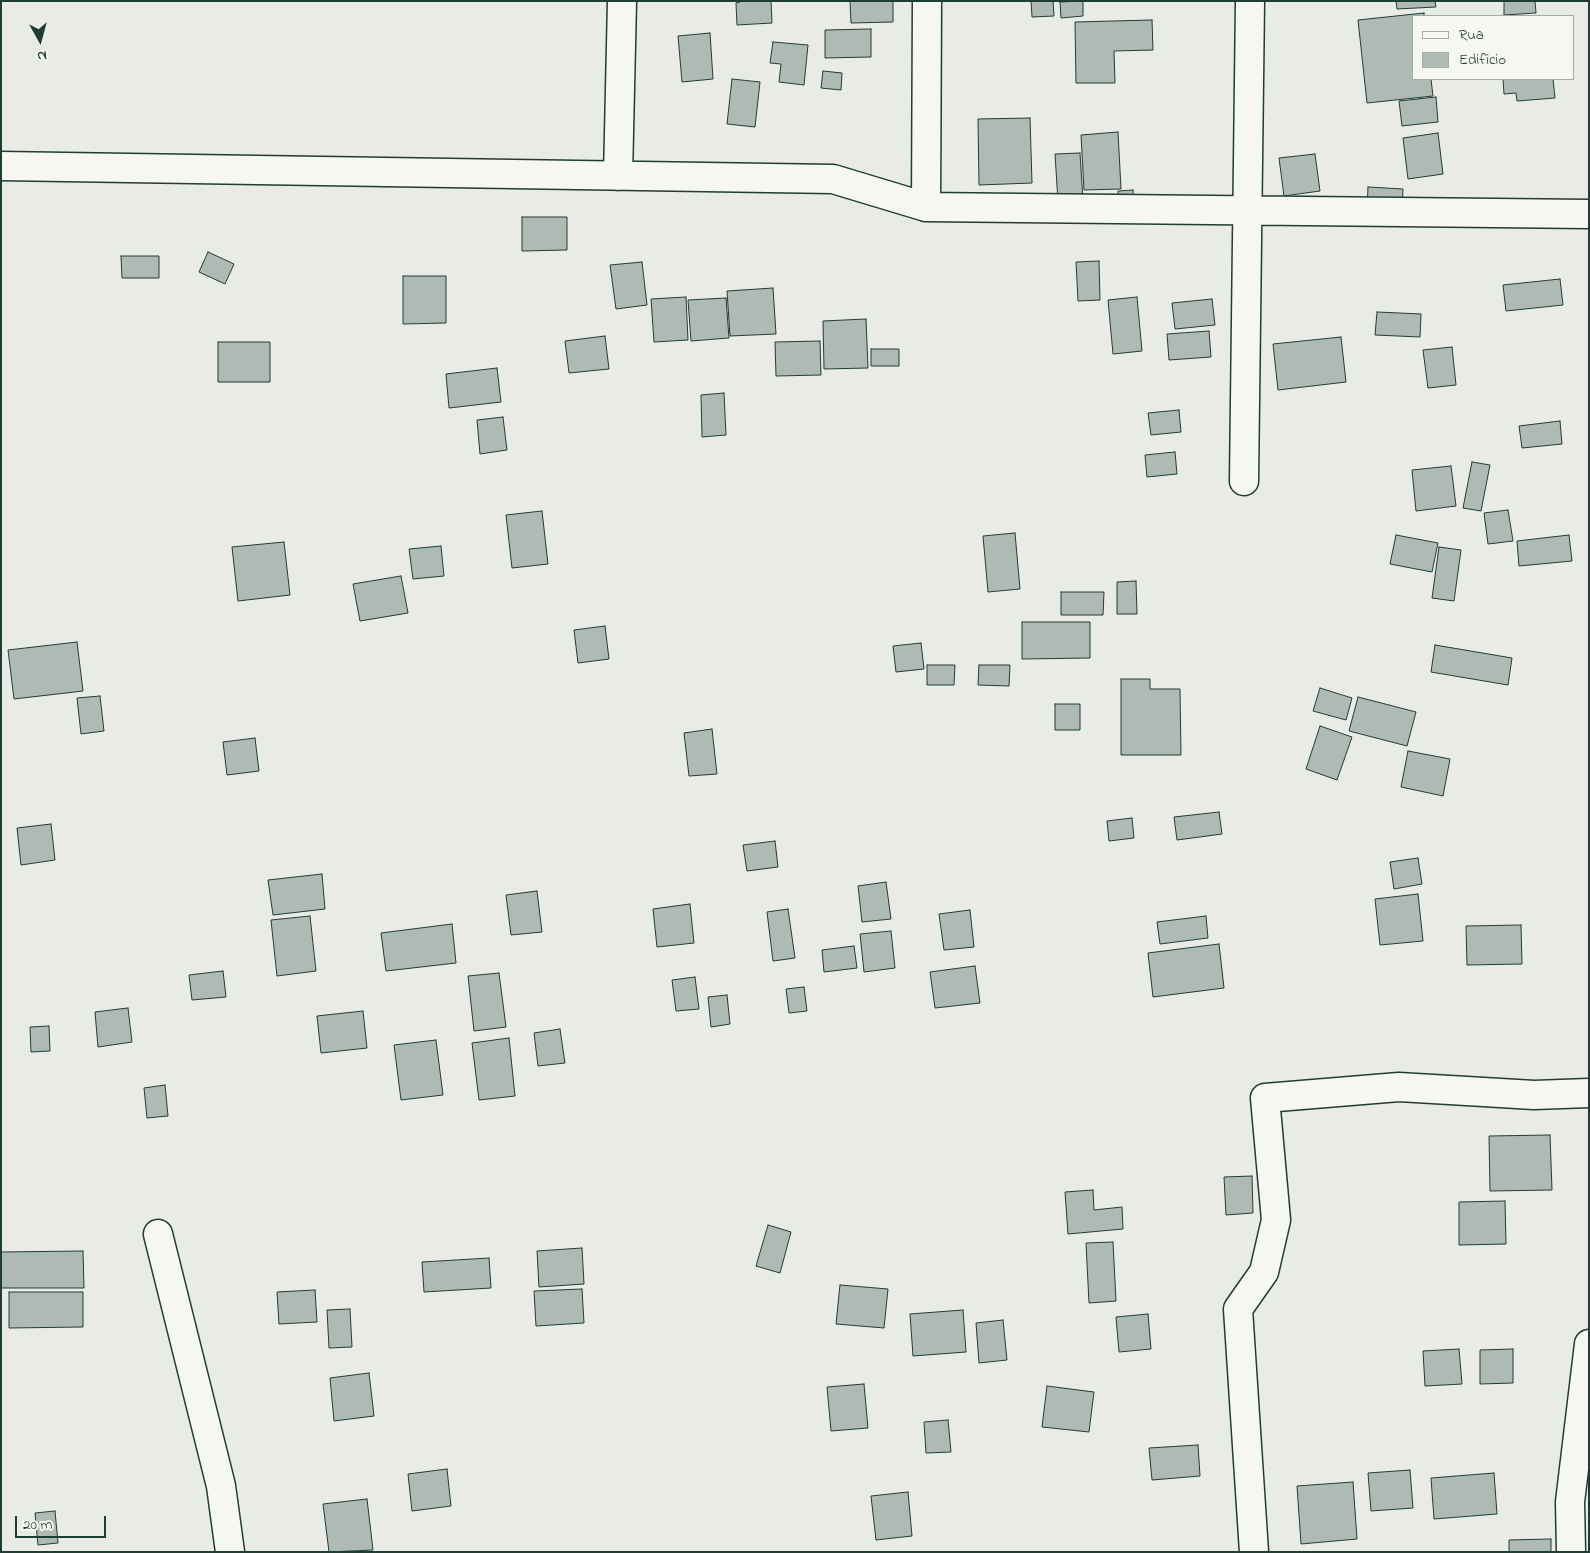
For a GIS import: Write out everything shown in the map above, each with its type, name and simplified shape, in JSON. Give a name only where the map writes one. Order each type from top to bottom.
[{"type":"street","points":[[618,176],[622,1]]},
{"type":"street","points":[[926,207],[927,1]]},
{"type":"street","points":[[1244,481],[1250,1]]},
{"type":"street","points":[[1,166],[833,179],[926,207],[1589,214]]},
{"type":"street","points":[[1254,1552],[1238,1309],[1264,1272],[1276,1220],[1265,1098],[1399,1087],[1534,1095],[1589,1093]]},
{"type":"street","points":[[158,1234],[221,1486],[230,1552]]},
{"type":"street","points":[[1571,1552],[1570,1502],[1589,1344]]},
{"type":"building","points":[[743,1],[771,1],[772,23],[737,25],[736,3]]},
{"type":"building","points":[[850,1],[893,1],[893,22],[851,23]]},
{"type":"building","points":[[1031,1],[1053,1],[1054,16],[1032,17]]},
{"type":"building","points":[[1083,1],[1083,16],[1061,18],[1060,2]]},
{"type":"building","points":[[1396,1],[1435,1],[1436,7],[1397,9]]},
{"type":"building","points":[[1504,1],[1535,1],[1536,13],[1504,15]]},
{"type":"building","points":[[1424,13],[1424,15],[1412,15],[1412,80],[1431,80],[1433,96],[1367,103],[1358,20]]},
{"type":"building","points":[[1152,20],[1153,50],[1114,51],[1115,83],[1076,83],[1075,22]]},
{"type":"building","points":[[871,29],[871,57],[825,58],[825,30]]},
{"type":"building","points":[[710,33],[713,79],[682,82],[678,36]]},
{"type":"building","points":[[773,42],[808,45],[804,85],[779,82],[781,64],[770,63]]},
{"type":"building","points":[[823,71],[842,73],[841,90],[821,88]]},
{"type":"building","points":[[732,79],[760,82],[755,127],[727,124]]},
{"type":"building","points":[[1503,80],[1553,80],[1555,98],[1517,101],[1516,93],[1504,94]]},
{"type":"building","points":[[1436,97],[1438,122],[1402,126],[1399,101]]},
{"type":"building","points":[[1030,118],[1032,183],[979,185],[978,119]]},
{"type":"building","points":[[1118,132],[1121,189],[1084,190],[1081,135]]},
{"type":"building","points":[[1438,133],[1443,174],[1408,179],[1403,138]]},
{"type":"building","points":[[1080,153],[1083,200],[1058,202],[1055,154]]},
{"type":"building","points":[[1315,154],[1320,191],[1284,196],[1279,158]]},
{"type":"building","points":[[1368,187],[1403,189],[1402,212],[1367,210]]},
{"type":"building","points":[[1133,190],[1134,208],[1119,209],[1118,191]]},
{"type":"building","points":[[522,217],[567,217],[567,250],[522,251]]},
{"type":"building","points":[[208,252],[234,264],[225,284],[199,272]]},
{"type":"building","points":[[121,256],[159,256],[159,278],[122,278]]},
{"type":"building","points":[[1099,261],[1100,300],[1078,301],[1076,262]]},
{"type":"building","points":[[642,262],[647,305],[616,309],[610,265]]},
{"type":"building","points":[[403,276],[446,276],[446,323],[403,324]]},
{"type":"building","points":[[1560,279],[1563,305],[1506,311],[1503,285]]},
{"type":"building","points":[[773,288],[776,334],[730,336],[727,291]]},
{"type":"building","points":[[686,297],[688,340],[654,342],[651,299]]},
{"type":"building","points":[[1137,297],[1142,351],[1113,354],[1108,300]]},
{"type":"building","points":[[726,298],[729,338],[691,341],[688,300]]},
{"type":"building","points":[[1212,299],[1215,325],[1175,329],[1172,303]]},
{"type":"building","points":[[1377,312],[1421,314],[1420,337],[1375,335]]},
{"type":"building","points":[[866,319],[868,368],[824,369],[823,321]]},
{"type":"building","points":[[1209,331],[1211,357],[1169,360],[1167,334]]},
{"type":"building","points":[[605,336],[609,369],[569,373],[565,341]]},
{"type":"building","points":[[1341,337],[1346,382],[1278,390],[1273,344]]},
{"type":"building","points":[[820,341],[821,375],[776,376],[775,342]]},
{"type":"building","points":[[218,342],[270,342],[270,382],[218,382]]},
{"type":"building","points":[[1452,347],[1456,385],[1428,388],[1423,350]]},
{"type":"building","points":[[871,349],[899,349],[899,366],[871,366]]},
{"type":"building","points":[[497,368],[501,402],[449,408],[446,374]]},
{"type":"building","points":[[724,393],[726,435],[702,437],[701,395]]},
{"type":"building","points":[[1179,410],[1181,432],[1151,435],[1148,413]]},
{"type":"building","points":[[503,417],[507,450],[480,454],[477,420]]},
{"type":"building","points":[[1560,421],[1562,444],[1522,448],[1519,426]]},
{"type":"building","points":[[1175,452],[1177,474],[1147,477],[1145,455]]},
{"type":"building","points":[[1472,462],[1490,465],[1481,511],[1463,508]]},
{"type":"building","points":[[1451,466],[1456,506],[1416,511],[1412,470]]},
{"type":"building","points":[[1508,510],[1513,541],[1488,544],[1484,513]]},
{"type":"building","points":[[542,511],[548,564],[512,568],[506,515]]},
{"type":"building","points":[[1015,533],[1020,589],[988,592],[983,536]]},
{"type":"building","points":[[1396,535],[1438,543],[1432,572],[1390,564]]},
{"type":"building","points":[[1569,535],[1572,561],[1519,566],[1517,541]]},
{"type":"building","points":[[284,542],[290,595],[238,601],[232,547]]},
{"type":"building","points":[[441,546],[444,576],[413,579],[409,549]]},
{"type":"building","points":[[1439,547],[1461,550],[1454,601],[1432,598]]},
{"type":"building","points":[[401,576],[408,613],[360,621],[353,584]]},
{"type":"building","points":[[1136,581],[1137,614],[1117,614],[1117,582]]},
{"type":"building","points":[[1061,592],[1104,592],[1103,615],[1061,615]]},
{"type":"building","points":[[1022,622],[1090,622],[1090,658],[1022,659]]},
{"type":"building","points":[[605,626],[609,659],[578,663],[574,630]]},
{"type":"building","points":[[77,642],[83,691],[14,699],[8,650]]},
{"type":"building","points":[[921,643],[924,669],[896,672],[893,646]]},
{"type":"building","points":[[1435,645],[1512,658],[1508,685],[1431,672]]},
{"type":"building","points":[[927,665],[955,665],[954,685],[927,685]]},
{"type":"building","points":[[979,665],[1010,665],[1009,686],[978,685]]},
{"type":"building","points":[[1121,679],[1150,679],[1150,689],[1180,689],[1181,755],[1121,755]]},
{"type":"building","points":[[1320,688],[1352,698],[1346,720],[1313,711]]},
{"type":"building","points":[[100,696],[104,731],[81,734],[77,698]]},
{"type":"building","points":[[1358,697],[1416,712],[1407,746],[1349,731]]},
{"type":"building","points":[[1055,704],[1080,704],[1080,730],[1055,730]]},
{"type":"building","points":[[1320,726],[1352,737],[1337,780],[1306,769]]},
{"type":"building","points":[[712,729],[717,774],[689,776],[684,733]]},
{"type":"building","points":[[255,738],[259,771],[227,775],[223,742]]},
{"type":"building","points":[[1408,751],[1450,759],[1443,796],[1401,787]]},
{"type":"building","points":[[1219,812],[1222,834],[1177,840],[1174,817]]},
{"type":"building","points":[[1132,818],[1134,838],[1109,841],[1107,821]]},
{"type":"building","points":[[51,824],[55,860],[21,865],[17,828]]},
{"type":"building","points":[[775,841],[778,867],[747,871],[743,845]]},
{"type":"building","points":[[1418,858],[1422,884],[1394,889],[1390,862]]},
{"type":"building","points":[[322,874],[325,909],[273,915],[268,880]]},
{"type":"building","points":[[886,882],[891,919],[862,922],[858,886]]},
{"type":"building","points":[[537,891],[542,932],[511,935],[506,895]]},
{"type":"building","points":[[1418,894],[1423,941],[1380,945],[1375,899]]},
{"type":"building","points":[[690,904],[694,943],[657,947],[653,909]]},
{"type":"building","points":[[788,909],[795,958],[773,961],[767,912]]},
{"type":"building","points":[[970,910],[974,947],[944,950],[939,914]]},
{"type":"building","points":[[310,916],[316,971],[277,976],[271,920]]},
{"type":"building","points":[[1206,916],[1208,938],[1160,944],[1157,922]]},
{"type":"building","points":[[452,924],[456,963],[386,971],[381,933]]},
{"type":"building","points":[[1521,925],[1522,964],[1467,965],[1466,926]]},
{"type":"building","points":[[891,931],[895,968],[864,972],[860,934]]},
{"type":"building","points":[[1219,944],[1224,988],[1153,997],[1148,953]]},
{"type":"building","points":[[854,946],[857,968],[824,972],[822,950]]},
{"type":"building","points":[[975,966],[980,1003],[935,1008],[930,972]]},
{"type":"building","points":[[223,971],[226,997],[192,1000],[189,975]]},
{"type":"building","points":[[499,973],[506,1027],[474,1031],[468,976]]},
{"type":"building","points":[[695,977],[699,1009],[676,1011],[672,980]]},
{"type":"building","points":[[804,987],[807,1011],[789,1013],[786,989]]},
{"type":"building","points":[[727,995],[730,1024],[711,1027],[708,997]]},
{"type":"building","points":[[128,1008],[132,1042],[98,1047],[95,1012]]},
{"type":"building","points":[[363,1011],[367,1048],[321,1053],[317,1016]]},
{"type":"building","points":[[49,1026],[50,1051],[31,1052],[30,1027]]},
{"type":"building","points":[[560,1029],[565,1063],[538,1066],[534,1033]]},
{"type":"building","points":[[509,1038],[515,1096],[479,1100],[472,1043]]},
{"type":"building","points":[[436,1040],[443,1095],[401,1100],[394,1045]]},
{"type":"building","points":[[165,1085],[168,1116],[147,1118],[144,1088]]},
{"type":"building","points":[[1550,1135],[1552,1190],[1490,1191],[1489,1136]]},
{"type":"building","points":[[1252,1176],[1253,1213],[1226,1215],[1224,1177]]},
{"type":"building","points":[[1093,1190],[1094,1210],[1122,1207],[1123,1229],[1068,1234],[1065,1192]]},
{"type":"building","points":[[1505,1201],[1506,1244],[1459,1245],[1459,1202]]},
{"type":"building","points":[[768,1225],[791,1232],[780,1273],[756,1266]]},
{"type":"building","points":[[1113,1242],[1116,1301],[1089,1303],[1086,1243]]},
{"type":"building","points":[[582,1248],[584,1284],[539,1287],[537,1251]]},
{"type":"building","points":[[83,1251],[84,1288],[1,1288],[1,1252]]},
{"type":"building","points":[[489,1258],[491,1288],[424,1292],[422,1262]]},
{"type":"building","points":[[840,1285],[888,1289],[884,1328],[836,1324]]},
{"type":"building","points":[[582,1289],[584,1323],[536,1326],[534,1291]]},
{"type":"building","points":[[315,1290],[317,1322],[279,1324],[277,1292]]},
{"type":"building","points":[[9,1292],[83,1292],[83,1327],[9,1328]]},
{"type":"building","points":[[350,1309],[352,1347],[329,1348],[327,1310]]},
{"type":"building","points":[[963,1310],[966,1352],[913,1356],[910,1314]]},
{"type":"building","points":[[1148,1314],[1151,1349],[1119,1352],[1116,1317]]},
{"type":"building","points":[[1003,1320],[1007,1360],[979,1363],[976,1323]]},
{"type":"building","points":[[1459,1349],[1462,1384],[1425,1386],[1423,1351]]},
{"type":"building","points":[[1513,1349],[1513,1383],[1480,1384],[1480,1350]]},
{"type":"building","points":[[369,1373],[374,1416],[334,1421],[330,1378]]},
{"type":"building","points":[[864,1384],[868,1428],[831,1431],[827,1387]]},
{"type":"building","points":[[1047,1386],[1094,1392],[1089,1432],[1042,1427]]},
{"type":"building","points":[[948,1420],[951,1452],[926,1453],[924,1422]]},
{"type":"building","points":[[1198,1445],[1200,1476],[1152,1480],[1149,1448]]},
{"type":"building","points":[[447,1469],[451,1506],[412,1511],[408,1474]]},
{"type":"building","points":[[1410,1470],[1413,1508],[1371,1511],[1368,1473]]},
{"type":"building","points":[[1494,1473],[1497,1514],[1434,1519],[1431,1478]]},
{"type":"building","points":[[1353,1482],[1357,1539],[1301,1544],[1297,1486]]},
{"type":"building","points":[[908,1492],[912,1536],[876,1540],[871,1496]]},
{"type":"building","points":[[367,1499],[373,1550],[329,1552],[323,1504]]},
{"type":"building","points":[[55,1511],[58,1543],[38,1545],[35,1513]]},
{"type":"building","points":[[1551,1539],[1551,1552],[1509,1552],[1509,1540]]}]
